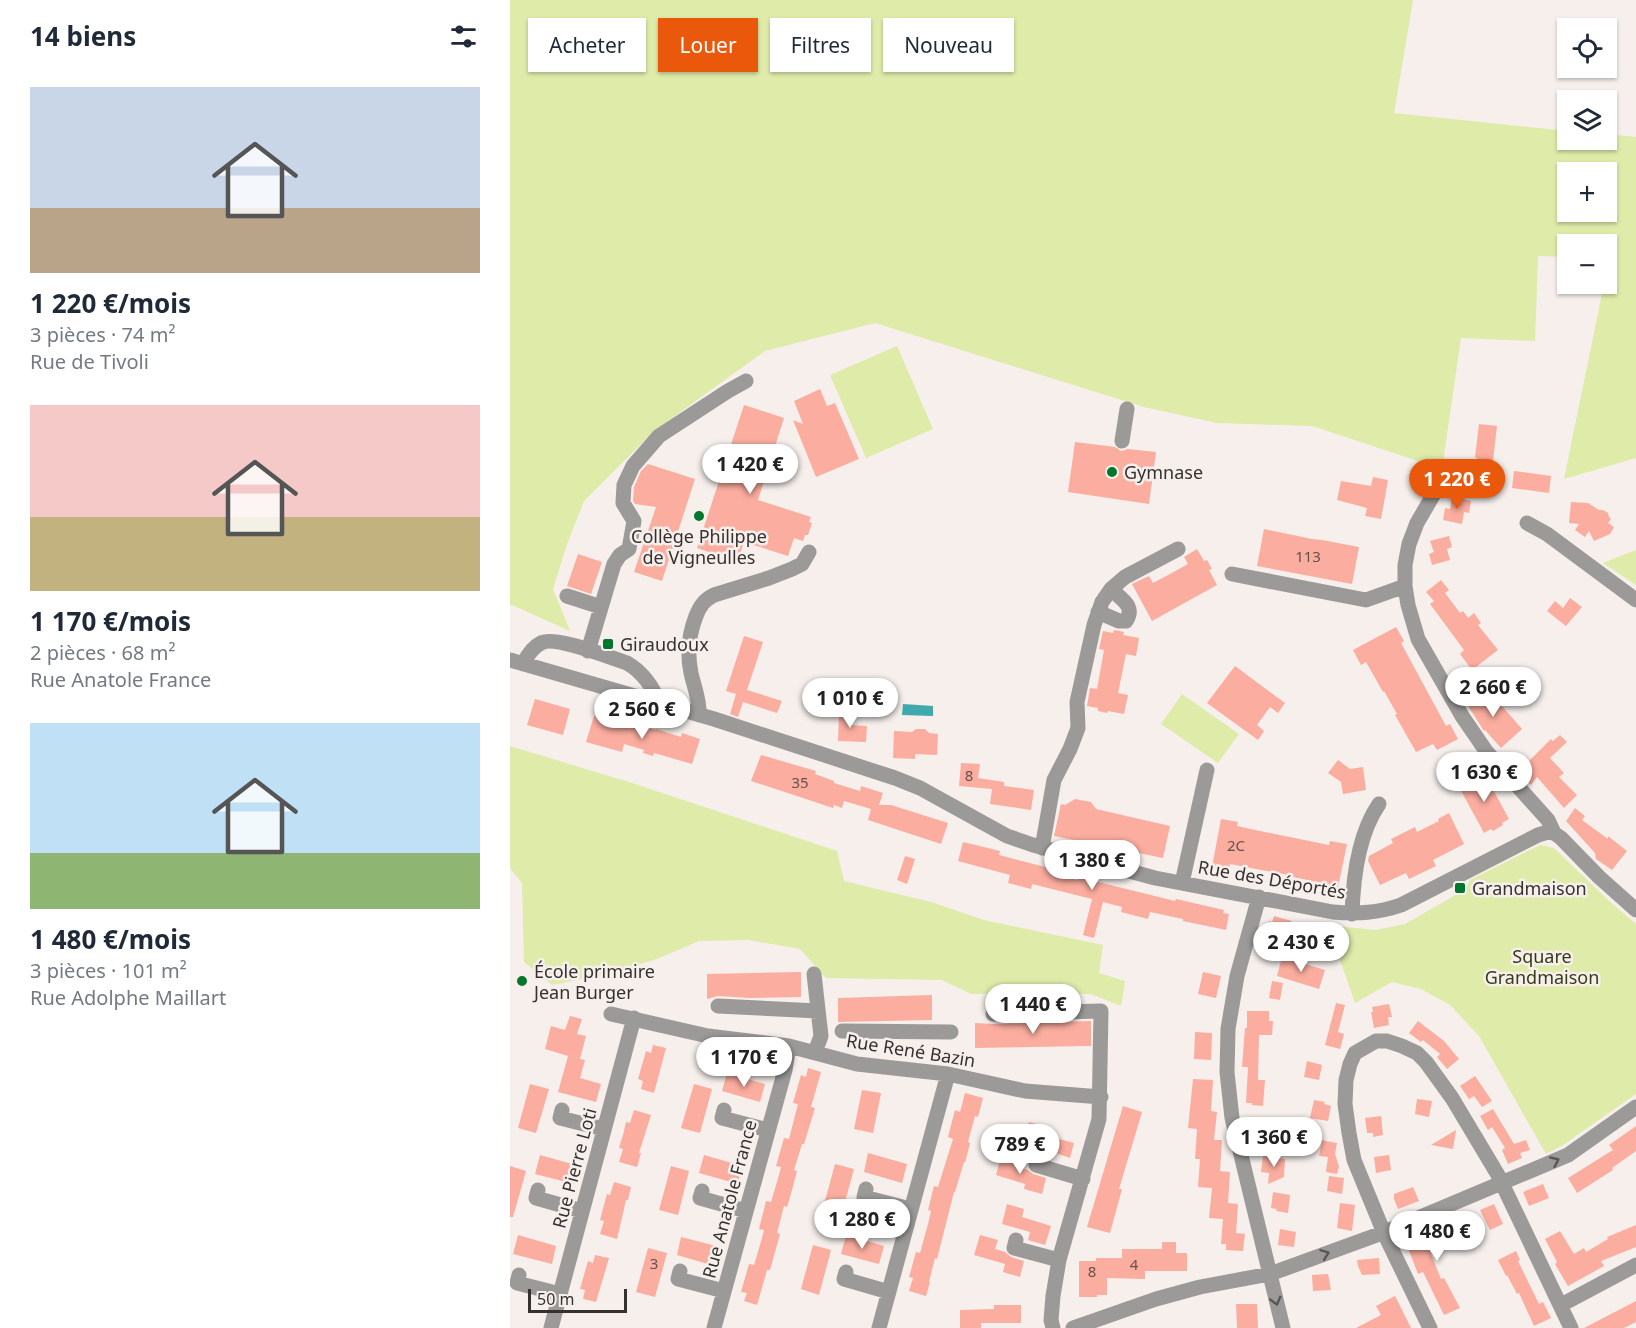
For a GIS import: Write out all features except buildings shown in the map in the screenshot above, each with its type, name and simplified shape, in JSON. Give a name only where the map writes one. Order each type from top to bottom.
[{"type":"street","points":[[588,651],[614,564],[620,555],[629,549],[634,521],[622,503],[624,485],[633,466],[659,436],[746,381]]},
{"type":"street","points":[[1122,441],[1127,409]]},
{"type":"street","points":[[1449,468],[1417,523],[1409,544],[1405,565],[1408,605],[1418,639],[1462,716],[1486,751],[1548,820],[1554,833],[1636,910]]},
{"type":"street","points":[[1527,522],[1547,534],[1636,600]]},
{"type":"street","points":[[1042,848],[1054,780],[1070,749],[1077,728],[1077,702],[1094,625],[1102,602],[1111,589],[1125,577],[1178,549]]},
{"type":"street","points":[[699,715],[698,697],[689,656],[692,632],[700,606],[714,595],[792,569],[802,564],[809,552]]},
{"type":"street","points":[[1232,574],[1366,600],[1405,586]]},
{"type":"street","points":[[1098,612],[1119,621],[1126,621],[1131,614],[1130,608],[1111,589]]},
{"type":"street","points":[[567,596],[601,607]]},
{"type":"street","points":[[516,662],[541,643],[548,640],[561,642],[634,667],[656,694],[658,703]]},
{"type":"street","name":"Rue des Déportés","points":[[516,662],[699,715],[872,770],[920,788],[1007,836],[1042,848],[1182,883],[1333,912],[1368,914],[1385,911],[1538,835],[1554,833]]},
{"type":"street","points":[[1182,883],[1207,770]]},
{"type":"street","points":[[1352,914],[1353,888],[1365,830],[1379,804]]},
{"type":"street","points":[[1259,897],[1237,976],[1228,1029],[1227,1072],[1232,1118],[1284,1328]]},
{"type":"street","points":[[814,974],[821,1036],[815,1052]]},
{"type":"street","points":[[718,1006],[818,1011]]},
{"type":"street","points":[[993,1014],[1101,1011],[1099,1119],[1059,1260],[1053,1296],[1053,1328]]},
{"type":"street","name":"Rue René Bazin","points":[[611,1014],[708,1036],[789,1046],[857,1064],[948,1074],[1024,1090],[1101,1097]]},
{"type":"street","name":"Rue Pierre Loti","points":[[552,1328],[634,1018]]},
{"type":"street","points":[[842,1031],[951,1032]]},
{"type":"street","points":[[1430,1328],[1383,1233],[1354,1160],[1345,1104],[1346,1080],[1355,1053],[1376,1041],[1387,1041],[1417,1053],[1452,1098],[1502,1184],[1571,1328]]},
{"type":"street","name":"Rue Anatole France","points":[[714,1328],[785,1070],[789,1046]]},
{"type":"street","points":[[879,1328],[948,1074]]},
{"type":"street","points":[[1073,1328],[1156,1299],[1200,1287],[1270,1274],[1383,1233],[1568,1155],[1636,1107]]},
{"type":"street","points":[[562,1110],[560,1118],[604,1129]]},
{"type":"street","points":[[724,1110],[722,1118],[768,1130]]},
{"type":"street","points":[[1038,1159],[1036,1165],[1083,1179]]},
{"type":"street","points":[[866,1189],[864,1197],[910,1209]]},
{"type":"street","points":[[538,1190],[536,1198],[582,1211]]},
{"type":"street","points":[[702,1191],[700,1198],[746,1211]]},
{"type":"street","points":[[1016,1240],[1014,1248],[1059,1260]]},
{"type":"street","points":[[1561,1305],[1636,1265]]},
{"type":"street","points":[[680,1271],[678,1279],[724,1291]]},
{"type":"street","points":[[846,1272],[844,1280],[889,1292]]},
{"type":"street","points":[[519,1275],[517,1282],[560,1294]]},
{"type":"green space","points":[[510,0],[1413,0],[1394,113],[1557,130],[1557,150],[1617,150],[1617,135],[1636,137],[1636,458],[1564,479],[1602,294],[1617,294],[1617,234],[1557,234],[1557,257],[1538,256],[1535,341],[1461,338],[1442,469],[1312,426],[1217,423],[1144,407],[875,323],[765,351],[654,431],[584,501],[553,589],[570,631],[510,605]]},
{"type":"green space","points":[[897,346],[933,429],[866,458],[830,375]]},
{"type":"green space","points":[[1636,550],[1636,585],[1603,563]]},
{"type":"green space","points":[[1182,694],[1239,734],[1218,763],[1161,724]]},
{"type":"green space","points":[[510,746],[632,783],[837,851],[844,881],[931,902],[984,920],[1103,945],[1099,973],[1125,981],[1121,1006],[1091,994],[971,994],[942,980],[826,978],[800,949],[749,940],[699,941],[657,959],[603,975],[552,985],[524,962],[522,883],[510,868]]},
{"type":"green space","name":"Square Grandmaison","points":[[1540,845],[1554,848],[1636,924],[1636,1094],[1563,1145],[1546,1154],[1479,1036],[1450,1005],[1421,989],[1392,982],[1355,1003],[1340,960],[1335,929],[1335,926],[1376,930],[1405,924],[1466,889],[1470,880]]},
{"type":"water","points":[[903,704],[933,706],[933,716],[902,715]]},
{"type":"place","name":"Gymnase","points":[[1112,472]]},
{"type":"place","name":"Collège Philippe de Vigneulles","points":[[699,516]]},
{"type":"place","name":"Giraudoux","points":[[608,644]]},
{"type":"place","name":"Grandmaison","points":[[1460,888]]},
{"type":"place","name":"École primaire Jean Burger","points":[[522,981]]}]
